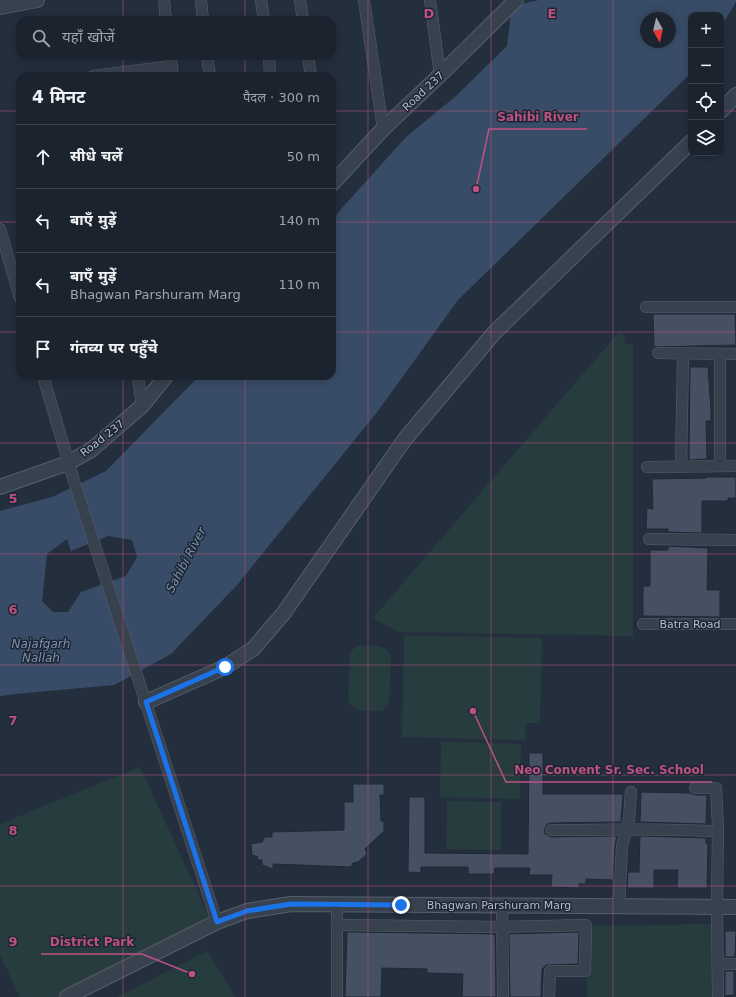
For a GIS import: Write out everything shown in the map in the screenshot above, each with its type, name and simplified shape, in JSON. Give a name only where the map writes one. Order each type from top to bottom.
[{"type":"street","points":[[0,7],[40,0]]},
{"type":"street","points":[[164,0],[166,16]]},
{"type":"street","points":[[201,0],[203,16]]},
{"type":"street","points":[[261,0],[263,16]]},
{"type":"street","points":[[300,0],[302,16]]},
{"type":"street","points":[[364,0],[383,129]]},
{"type":"street","points":[[430,0],[440,75]]},
{"type":"street","name":"Road 237","points":[[336,180],[383,129],[483,33],[513,2]]},
{"type":"street","points":[[208,60],[209,72]]},
{"type":"street","points":[[269,60],[270,72]]},
{"type":"street","points":[[309,60],[310,72]]},
{"type":"street","points":[[124,72],[171,66]]},
{"type":"street","points":[[724,108],[736,95]]},
{"type":"street","points":[[146,702],[225,667],[253,649],[283,614],[405,439],[494,333],[688,145]]},
{"type":"street","points":[[0,229],[16,284]]},
{"type":"street","points":[[646,307],[736,307]]},
{"type":"street","points":[[658,353],[736,354]]},
{"type":"street","points":[[681,467],[682,354]]},
{"type":"street","points":[[720,354],[720,466]]},
{"type":"street","points":[[44,380],[68,463],[217,922]]},
{"type":"street","points":[[139,380],[142,406]]},
{"type":"street","name":"Road 237","points":[[0,487],[68,463],[91,450],[142,406],[163,380]]},
{"type":"street","points":[[647,467],[736,466]]},
{"type":"street","points":[[648,539],[736,540]]},
{"type":"street","name":"Batra Road","points":[[643,624],[736,624]]},
{"type":"street","points":[[695,788],[716,788],[718,826],[718,997]]},
{"type":"street","points":[[619,906],[622,846],[629,819],[631,792]]},
{"type":"street","points":[[551,830],[675,829],[709,831]]},
{"type":"street","name":"Bhagwan Parshuram Marg","points":[[67,997],[217,922],[247,911],[291,904],[736,907]]},
{"type":"street","points":[[337,904],[337,997]]},
{"type":"street","points":[[502,905],[503,997]]},
{"type":"street","points":[[549,997],[550,971],[585,971],[586,906]]},
{"type":"street","points":[[337,925],[502,927],[586,925]]},
{"type":"street","points":[[718,964],[736,964]]},
{"type":"green space","points":[[619,332],[624,334],[625,344],[633,344],[633,636],[399,632],[373,618]]},
{"type":"green space","points":[[404,635],[542,638],[540,723],[526,723],[525,740],[402,737]]},
{"type":"green space","points":[[357,646],[381,647],[388,652],[391,657],[389,704],[382,711],[359,710],[348,701],[350,652]]},
{"type":"green space","points":[[441,742],[521,744],[520,799],[440,797]]},
{"type":"green space","points":[[140,767],[209,917],[65,997],[20,997],[0,955],[0,824]]},
{"type":"green space","points":[[447,801],[501,802],[501,850],[446,849]]},
{"type":"green space","points":[[712,924],[712,997],[587,997],[586,926]]},
{"type":"green space","points":[[207,951],[235,997],[117,997]]},
{"type":"water","name":"Najafgarh Nallah","points":[[539,0],[736,0],[724,22],[724,12],[688,12],[688,76],[458,300],[378,411],[237,585],[171,654],[114,685],[0,696],[0,511],[52,497],[106,471],[195,380],[336,380],[336,216],[406,137],[456,96],[507,46],[512,6]],"holes":[[[108,536],[132,540],[137,557],[126,576],[81,592],[68,612],[53,612],[42,601],[47,554],[67,539],[71,551]]]},
{"type":"building","points":[[653,314],[735,314],[736,345],[654,347]]},
{"type":"building","points":[[690,367],[708,367],[711,421],[706,421],[707,459],[689,460]]},
{"type":"building","points":[[736,477],[736,498],[728,498],[728,501],[702,501],[702,533],[668,532],[668,529],[646,529],[647,508],[653,509],[652,479]]},
{"type":"building","points":[[668,546],[708,548],[707,590],[720,590],[720,617],[643,616],[643,586],[650,586],[650,550],[668,550]]},
{"type":"building","points":[[529,753],[543,753],[543,794],[623,794],[621,822],[551,823],[547,824],[544,830],[545,834],[551,837],[617,836],[613,880],[586,879],[586,884],[579,884],[579,888],[551,887],[552,875],[529,875],[530,868],[495,868],[494,874],[468,874],[468,867],[421,867],[421,873],[408,872],[409,797],[425,797],[425,853],[528,854]]},
{"type":"building","points":[[353,784],[384,784],[384,795],[380,795],[381,821],[384,821],[384,831],[365,849],[367,854],[358,862],[353,863],[351,867],[273,864],[273,869],[262,865],[262,860],[257,860],[258,857],[252,855],[251,844],[262,842],[265,837],[272,837],[272,832],[344,830],[344,802],[353,802]]},
{"type":"building","points":[[641,792],[690,793],[695,795],[707,795],[706,824],[640,822]]},
{"type":"building","points":[[640,836],[706,838],[706,844],[708,844],[707,888],[677,888],[678,870],[654,870],[654,888],[627,888],[628,872],[639,872]]},
{"type":"building","points":[[725,931],[736,931],[735,957],[725,957]]},
{"type":"building","points":[[347,932],[495,934],[496,997],[462,997],[463,974],[427,973],[427,969],[382,968],[381,997],[345,997]]},
{"type":"building","points":[[579,932],[578,964],[546,965],[542,969],[541,997],[510,997],[509,934]]},
{"type":"building","points":[[725,971],[734,971],[734,995],[725,996]]},
{"type":"place","name":"Sahibi River","points":[[476,189]]},
{"type":"place","name":"Neo Convent Sr. Sec. School","points":[[473,711]]},
{"type":"place","name":"District Park","points":[[192,974]]},
{"type":"route","points":[[225,667],[146,702],[217,922],[247,911],[291,904],[401,905]]}]
